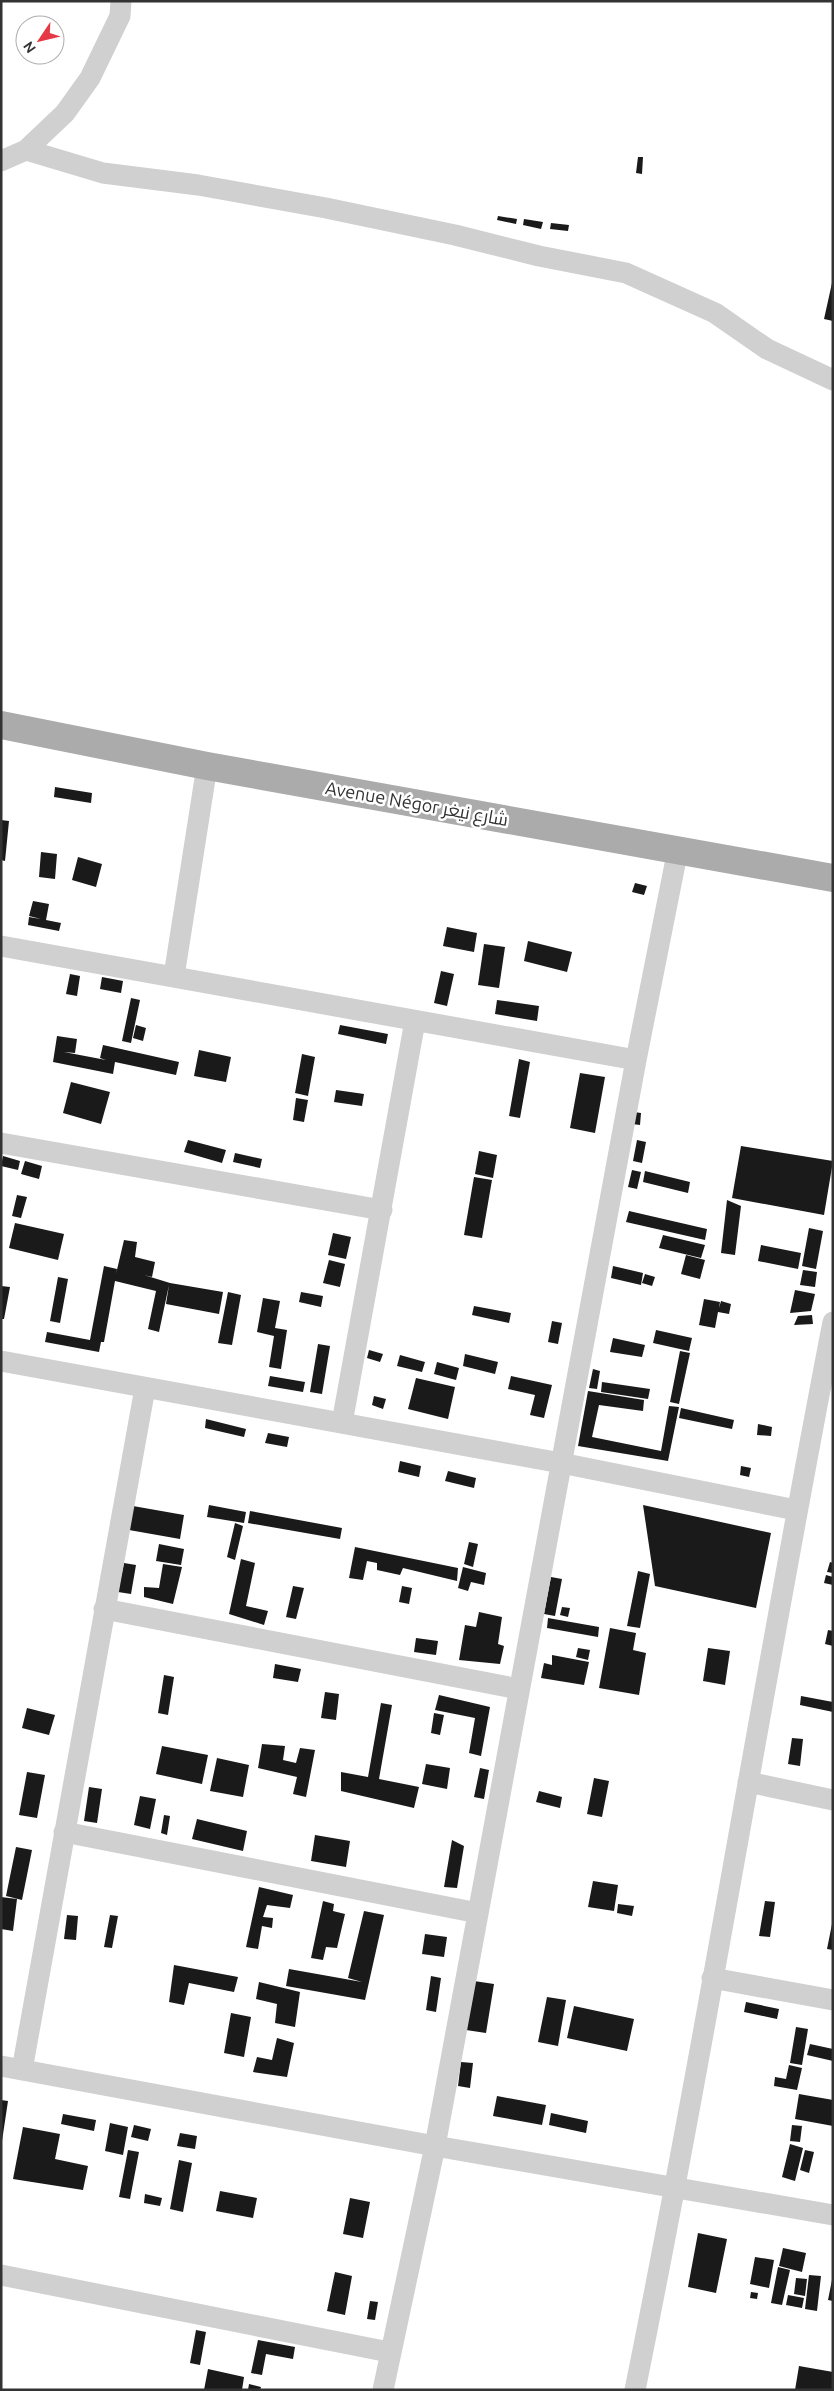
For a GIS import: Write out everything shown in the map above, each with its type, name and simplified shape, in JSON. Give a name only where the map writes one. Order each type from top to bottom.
[{"type":"main road","name":"Avenue Négor شارع نيغر","points":[[1,725],[207,766],[678,848],[833,878]]},
{"type":"street","points":[[1,161],[26,150],[65,113],[90,78],[120,16],[121,1]]},
{"type":"street","points":[[26,150],[103,173],[198,185],[326,208],[455,235],[539,256],[626,273],[715,313],[767,349],[833,380]]},
{"type":"street","points":[[174,976],[207,766]]},
{"type":"street","points":[[383,2390],[389,2352],[435,2146],[636,1060],[678,848]]},
{"type":"street","points":[[1,946],[636,1060]]},
{"type":"street","points":[[342,1423],[415,1021]]},
{"type":"street","points":[[1,1143],[382,1210]]},
{"type":"street","points":[[635,2390],[676,2188],[796,1510],[833,1322]]},
{"type":"street","points":[[1,1362],[561,1462],[796,1510]]},
{"type":"street","points":[[22,2070],[145,1388]]},
{"type":"street","points":[[104,1609],[519,1689]]},
{"type":"street","points":[[748,1782],[833,1800]]},
{"type":"street","points":[[64,1832],[478,1913]]},
{"type":"street","points":[[712,1978],[833,2000]]},
{"type":"street","points":[[1,2066],[435,2146],[833,2215]]},
{"type":"street","points":[[1,2275],[389,2352]]},
{"type":"building","points":[[638,157],[643,157],[642,174],[636,173]]},
{"type":"building","points":[[498,216],[517,219],[516,224],[497,220]]},
{"type":"building","points":[[524,219],[543,222],[541,229],[523,225]]},
{"type":"building","points":[[551,223],[569,225],[568,231],[550,229]]},
{"type":"building","points":[[833,283],[833,321],[824,319]]},
{"type":"building","points":[[55,787],[92,793],[91,803],[54,797]]},
{"type":"building","points":[[1,820],[9,821],[5,861],[1,860]]},
{"type":"building","points":[[41,852],[57,854],[55,879],[39,877]]},
{"type":"building","points":[[78,857],[102,864],[96,887],[72,880]]},
{"type":"building","points":[[635,883],[647,886],[644,895],[632,892]]},
{"type":"building","points":[[33,901],[49,904],[46,920],[61,923],[59,931],[28,925],[29,917],[41,919],[29,916]]},
{"type":"building","points":[[447,927],[477,933],[474,952],[443,946]]},
{"type":"building","points":[[528,941],[572,952],[567,972],[524,961]]},
{"type":"building","points":[[484,944],[505,947],[499,988],[478,985]]},
{"type":"building","points":[[441,971],[454,974],[447,1006],[434,1003]]},
{"type":"building","points":[[70,974],[80,976],[77,996],[66,994]]},
{"type":"building","points":[[102,977],[123,981],[121,993],[100,989]]},
{"type":"building","points":[[131,998],[140,1000],[131,1043],[122,1041]]},
{"type":"building","points":[[497,1000],[539,1006],[537,1021],[495,1014]]},
{"type":"building","points":[[136,1025],[146,1028],[143,1041],[133,1038]]},
{"type":"building","points":[[340,1025],[388,1034],[386,1044],[338,1034]]},
{"type":"building","points":[[57,1036],[77,1039],[75,1053],[64,1052],[106,1060],[100,1058],[103,1045],[179,1062],[176,1075],[115,1062],[113,1074],[53,1062]]},
{"type":"building","points":[[199,1050],[231,1057],[226,1082],[194,1076]]},
{"type":"building","points":[[302,1054],[315,1057],[308,1096],[295,1093]]},
{"type":"building","points":[[519,1059],[530,1062],[520,1118],[509,1116]]},
{"type":"building","points":[[580,1073],[605,1077],[595,1133],[570,1128]]},
{"type":"building","points":[[71,1082],[110,1092],[101,1124],[63,1113]]},
{"type":"building","points":[[336,1090],[364,1094],[362,1106],[334,1102]]},
{"type":"building","points":[[296,1098],[308,1100],[304,1122],[293,1120]]},
{"type":"building","points":[[634,1112],[641,1113],[640,1125],[632,1124]]},
{"type":"building","points":[[188,1140],[226,1150],[222,1163],[184,1152]]},
{"type":"building","points":[[637,1140],[646,1142],[642,1163],[633,1161]]},
{"type":"building","points":[[741,1146],[833,1161],[824,1215],[732,1198]]},
{"type":"building","points":[[479,1151],[497,1155],[493,1178],[475,1174]]},
{"type":"building","points":[[235,1153],[262,1159],[260,1168],[233,1162]]},
{"type":"building","points":[[3,1156],[20,1161],[18,1170],[1,1166]]},
{"type":"building","points":[[25,1161],[42,1166],[39,1179],[21,1174]]},
{"type":"building","points":[[632,1170],[641,1172],[637,1189],[628,1187]]},
{"type":"building","points":[[645,1171],[690,1182],[688,1193],[643,1182]]},
{"type":"building","points":[[474,1177],[492,1180],[482,1238],[464,1235]]},
{"type":"building","points":[[17,1195],[27,1197],[21,1218],[12,1216]]},
{"type":"building","points":[[727,1200],[741,1206],[735,1255],[721,1253]]},
{"type":"building","points":[[629,1211],[707,1229],[705,1240],[626,1222]]},
{"type":"building","points":[[15,1223],[64,1234],[58,1260],[9,1248]]},
{"type":"building","points":[[809,1228],[823,1231],[816,1269],[802,1266]]},
{"type":"building","points":[[333,1233],[351,1237],[346,1259],[328,1255]]},
{"type":"building","points":[[663,1235],[705,1245],[701,1258],[659,1248]]},
{"type":"building","points":[[124,1240],[137,1242],[135,1257],[155,1262],[152,1277],[144,1275],[170,1283],[223,1292],[219,1314],[166,1304],[169,1285],[159,1332],[148,1329],[156,1291],[115,1281],[104,1342],[101,1342],[99,1352],[45,1342],[47,1332],[90,1340],[104,1266],[117,1269],[116,1274]]},
{"type":"building","points":[[761,1245],[801,1253],[798,1269],[758,1261]]},
{"type":"building","points":[[686,1255],[705,1260],[700,1279],[681,1274]]},
{"type":"building","points":[[329,1260],[345,1264],[340,1287],[323,1283]]},
{"type":"building","points":[[613,1266],[643,1273],[641,1285],[611,1278]]},
{"type":"building","points":[[803,1270],[817,1272],[815,1287],[800,1285]]},
{"type":"building","points":[[645,1274],[655,1277],[652,1286],[642,1283]]},
{"type":"building","points":[[58,1277],[68,1279],[60,1323],[50,1321]]},
{"type":"building","points":[[1,1286],[10,1287],[4,1319],[1,1319]]},
{"type":"building","points":[[795,1290],[815,1294],[811,1311],[790,1313]]},
{"type":"building","points":[[228,1292],[241,1295],[232,1345],[218,1343]]},
{"type":"building","points":[[301,1292],[323,1296],[321,1307],[299,1302]]},
{"type":"building","points":[[263,1298],[280,1301],[275,1328],[287,1330],[281,1369],[269,1367],[274,1336],[257,1332]]},
{"type":"building","points":[[704,1299],[720,1302],[719,1308],[721,1301],[731,1304],[729,1314],[718,1312],[715,1328],[699,1325]]},
{"type":"building","points":[[474,1306],[511,1313],[509,1323],[472,1315]]},
{"type":"building","points":[[812,1315],[813,1324],[794,1325],[798,1316]]},
{"type":"building","points":[[552,1321],[562,1323],[558,1344],[548,1342]]},
{"type":"building","points":[[656,1330],[692,1338],[689,1351],[653,1343]]},
{"type":"building","points":[[613,1338],[645,1345],[642,1357],[610,1352]]},
{"type":"building","points":[[318,1344],[330,1346],[322,1394],[310,1392]]},
{"type":"building","points":[[369,1350],[383,1354],[380,1362],[367,1358]]},
{"type":"building","points":[[680,1351],[690,1353],[679,1404],[670,1402]]},
{"type":"building","points":[[465,1354],[498,1362],[495,1374],[463,1366]]},
{"type":"building","points":[[400,1355],[425,1362],[422,1372],[397,1366]]},
{"type":"building","points":[[437,1362],[459,1368],[456,1380],[434,1374]]},
{"type":"building","points":[[593,1369],[600,1371],[597,1389],[589,1388]]},
{"type":"building","points":[[270,1376],[305,1382],[303,1392],[268,1386]]},
{"type":"building","points":[[511,1376],[552,1385],[544,1418],[530,1415],[535,1395],[508,1389]]},
{"type":"building","points":[[416,1378],[455,1387],[448,1419],[408,1409]]},
{"type":"building","points":[[602,1382],[650,1389],[648,1399],[601,1392]]},
{"type":"building","points":[[588,1391],[644,1400],[643,1411],[599,1405],[592,1437],[661,1451],[669,1406],[679,1407],[668,1461],[578,1446]]},
{"type":"building","points":[[374,1396],[386,1399],[383,1409],[372,1405]]},
{"type":"building","points":[[681,1408],[734,1420],[732,1429],[679,1418]]},
{"type":"building","points":[[206,1419],[246,1429],[244,1437],[205,1428]]},
{"type":"building","points":[[758,1424],[772,1427],[771,1436],[757,1435]]},
{"type":"building","points":[[268,1433],[289,1437],[287,1447],[265,1443]]},
{"type":"building","points":[[400,1461],[421,1466],[419,1477],[398,1472]]},
{"type":"building","points":[[741,1466],[751,1468],[749,1477],[740,1475]]},
{"type":"building","points":[[448,1471],[476,1478],[474,1488],[445,1481]]},
{"type":"building","points":[[209,1505],[246,1512],[244,1523],[207,1517]]},
{"type":"building","points":[[643,1505],[771,1533],[756,1608],[655,1586]]},
{"type":"building","points":[[133,1506],[184,1515],[180,1539],[129,1530]]},
{"type":"building","points":[[250,1511],[342,1528],[340,1539],[248,1523]]},
{"type":"building","points":[[235,1523],[243,1526],[235,1560],[227,1557]]},
{"type":"building","points":[[469,1542],[478,1544],[473,1567],[464,1564]]},
{"type":"building","points":[[159,1544],[184,1549],[181,1565],[156,1561]]},
{"type":"building","points":[[355,1547],[458,1568],[457,1581],[403,1568],[400,1575],[377,1570],[377,1563],[367,1561],[363,1580],[349,1578]]},
{"type":"building","points":[[241,1559],[255,1563],[246,1606],[268,1611],[264,1625],[229,1614]]},
{"type":"building","points":[[830,1562],[833,1563],[833,1573],[827,1572]]},
{"type":"building","points":[[124,1563],[136,1565],[131,1594],[118,1592]]},
{"type":"building","points":[[163,1564],[182,1567],[173,1604],[144,1597],[144,1587],[159,1588]]},
{"type":"building","points":[[463,1567],[486,1573],[484,1585],[471,1582],[468,1591],[458,1588]]},
{"type":"building","points":[[638,1571],[650,1574],[640,1628],[627,1626]]},
{"type":"building","points":[[826,1575],[833,1577],[833,1585],[824,1583]]},
{"type":"building","points":[[551,1577],[562,1579],[555,1616],[544,1614]]},
{"type":"building","points":[[293,1586],[304,1588],[296,1619],[286,1617]]},
{"type":"building","points":[[402,1586],[412,1588],[409,1604],[399,1602]]},
{"type":"building","points":[[562,1607],[570,1608],[568,1617],[560,1615]]},
{"type":"building","points":[[479,1612],[502,1617],[498,1644],[504,1646],[500,1664],[459,1660],[465,1625],[476,1627]]},
{"type":"building","points":[[548,1618],[599,1627],[598,1637],[547,1628]]},
{"type":"building","points":[[610,1628],[636,1633],[633,1650],[646,1653],[639,1695],[599,1688]]},
{"type":"building","points":[[828,1630],[833,1631],[833,1646],[825,1644]]},
{"type":"building","points":[[416,1638],[438,1641],[436,1655],[414,1652]]},
{"type":"building","points":[[578,1648],[590,1650],[588,1660],[576,1657]]},
{"type":"building","points":[[708,1648],[730,1651],[725,1685],[703,1681]]},
{"type":"building","points":[[552,1655],[589,1662],[584,1685],[541,1678],[544,1663],[552,1665]]},
{"type":"building","points":[[275,1664],[301,1669],[298,1682],[273,1678]]},
{"type":"building","points":[[164,1675],[174,1677],[168,1715],[158,1713]]},
{"type":"building","points":[[325,1692],[339,1694],[336,1720],[321,1718]]},
{"type":"building","points":[[439,1695],[490,1707],[481,1756],[469,1753],[475,1718],[435,1710]]},
{"type":"building","points":[[801,1696],[833,1702],[833,1712],[800,1705]]},
{"type":"building","points":[[381,1703],[392,1705],[379,1779],[419,1787],[414,1808],[341,1791],[341,1772],[368,1777]]},
{"type":"building","points":[[27,1708],[55,1715],[49,1735],[22,1728]]},
{"type":"building","points":[[434,1713],[444,1715],[440,1735],[431,1733]]},
{"type":"building","points":[[792,1738],[803,1739],[800,1766],[788,1764]]},
{"type":"building","points":[[262,1744],[285,1746],[283,1760],[296,1763],[300,1748],[315,1750],[306,1797],[293,1794],[297,1777],[258,1768]]},
{"type":"building","points":[[162,1746],[208,1755],[202,1784],[156,1774]]},
{"type":"building","points":[[217,1758],[249,1765],[243,1797],[210,1791]]},
{"type":"building","points":[[426,1764],[450,1768],[447,1789],[422,1784]]},
{"type":"building","points":[[480,1768],[489,1770],[484,1799],[474,1797]]},
{"type":"building","points":[[27,1772],[45,1775],[37,1818],[19,1815]]},
{"type":"building","points":[[594,1778],[609,1781],[602,1817],[587,1814]]},
{"type":"building","points":[[89,1787],[102,1789],[97,1823],[84,1821]]},
{"type":"building","points":[[539,1791],[562,1797],[560,1808],[536,1802]]},
{"type":"building","points":[[140,1796],[156,1799],[150,1829],[134,1825]]},
{"type":"building","points":[[164,1815],[170,1816],[167,1835],[161,1833]]},
{"type":"building","points":[[197,1819],[247,1831],[243,1851],[192,1839]]},
{"type":"building","points":[[315,1835],[350,1841],[346,1867],[311,1861]]},
{"type":"building","points":[[452,1840],[464,1846],[457,1888],[444,1887]]},
{"type":"building","points":[[16,1847],[32,1850],[22,1900],[6,1896]]},
{"type":"building","points":[[593,1881],[618,1885],[614,1911],[588,1907]]},
{"type":"building","points":[[259,1887],[293,1895],[290,1908],[267,1905],[263,1917],[273,1918],[272,1928],[262,1926],[258,1949],[246,1947]]},
{"type":"building","points":[[1,1897],[17,1899],[13,1931],[1,1929]]},
{"type":"building","points":[[323,1901],[334,1904],[333,1911],[345,1914],[337,1948],[326,1947],[323,1960],[311,1958]]},
{"type":"building","points":[[765,1901],[775,1902],[770,1937],[759,1936]]},
{"type":"building","points":[[618,1904],[634,1906],[632,1916],[617,1913]]},
{"type":"building","points":[[364,1911],[384,1915],[365,2000],[286,1986],[289,1969],[362,1982],[348,1978]]},
{"type":"building","points":[[67,1915],[78,1916],[76,1940],[64,1939]]},
{"type":"building","points":[[110,1915],[118,1916],[112,1948],[104,1947]]},
{"type":"building","points":[[833,1924],[833,1950],[827,1949]]},
{"type":"building","points":[[425,1934],[447,1937],[444,1957],[422,1954]]},
{"type":"building","points":[[174,1965],[238,1977],[234,1992],[189,1983],[184,2005],[169,2002]]},
{"type":"building","points":[[431,1976],[441,1978],[436,2012],[426,2010]]},
{"type":"building","points":[[474,1981],[494,1984],[486,2033],[466,2030]]},
{"type":"building","points":[[259,1982],[300,1992],[295,2027],[275,2023],[277,2004],[256,1999]]},
{"type":"building","points":[[547,1997],[566,2000],[558,2046],[538,2042]]},
{"type":"building","points":[[746,2002],[779,2009],[777,2019],[744,2012]]},
{"type":"building","points":[[574,2006],[634,2019],[627,2051],[567,2038]]},
{"type":"building","points":[[231,2013],[251,2017],[244,2057],[224,2053]]},
{"type":"building","points":[[796,2027],[808,2029],[802,2065],[790,2063]]},
{"type":"building","points":[[277,2038],[294,2043],[287,2077],[253,2072],[257,2057],[272,2060]]},
{"type":"building","points":[[810,2044],[833,2049],[833,2061],[807,2055]]},
{"type":"building","points":[[461,2062],[473,2063],[470,2088],[458,2086]]},
{"type":"building","points":[[789,2065],[802,2068],[797,2090],[774,2086],[775,2077],[786,2079]]},
{"type":"building","points":[[799,2094],[833,2100],[833,2126],[795,2119]]},
{"type":"building","points":[[497,2096],[546,2105],[542,2125],[493,2116]]},
{"type":"building","points":[[1,2100],[8,2101],[2,2141],[1,2141]]},
{"type":"building","points":[[551,2113],[588,2121],[586,2133],[549,2125]]},
{"type":"building","points":[[63,2114],[96,2120],[94,2131],[61,2124]]},
{"type":"building","points":[[110,2123],[128,2127],[123,2155],[105,2151]]},
{"type":"building","points":[[134,2125],[151,2129],[148,2141],[131,2137]]},
{"type":"building","points":[[792,2125],[802,2126],[800,2142],[790,2141]]},
{"type":"building","points":[[23,2127],[60,2134],[55,2159],[88,2166],[83,2190],[13,2179]]},
{"type":"building","points":[[180,2133],[197,2136],[195,2149],[177,2146]]},
{"type":"building","points":[[790,2144],[803,2148],[795,2181],[782,2177]]},
{"type":"building","points":[[128,2150],[139,2152],[130,2199],[119,2197]]},
{"type":"building","points":[[805,2150],[814,2152],[809,2173],[800,2170]]},
{"type":"building","points":[[179,2160],[192,2163],[183,2212],[170,2209]]},
{"type":"building","points":[[220,2191],[257,2198],[253,2218],[216,2211]]},
{"type":"building","points":[[145,2194],[162,2198],[160,2206],[144,2203]]},
{"type":"building","points":[[350,2198],[370,2202],[363,2238],[343,2234]]},
{"type":"building","points":[[698,2233],[727,2239],[716,2293],[688,2287]]},
{"type":"building","points":[[783,2248],[806,2253],[802,2272],[779,2266]]},
{"type":"building","points":[[755,2257],[774,2260],[769,2288],[750,2284]]},
{"type":"building","points":[[778,2267],[790,2270],[782,2305],[771,2303]]},
{"type":"building","points":[[335,2272],[352,2276],[345,2315],[327,2311]]},
{"type":"building","points":[[809,2275],[821,2276],[817,2311],[805,2309]]},
{"type":"building","points":[[796,2278],[807,2279],[805,2296],[794,2294]]},
{"type":"building","points":[[833,2280],[833,2301],[828,2300]]},
{"type":"building","points":[[751,2292],[758,2293],[757,2299],[750,2298]]},
{"type":"building","points":[[788,2295],[804,2298],[802,2308],[786,2305]]},
{"type":"building","points":[[370,2301],[378,2302],[375,2320],[367,2319]]},
{"type":"building","points":[[196,2330],[206,2332],[200,2365],[190,2363]]},
{"type":"building","points":[[258,2340],[295,2347],[293,2359],[266,2354],[262,2375],[251,2373]]},
{"type":"building","points":[[799,2366],[833,2372],[833,2390],[795,2390]]},
{"type":"building","points":[[208,2369],[244,2377],[242,2390],[204,2390]]},
{"type":"building","points":[[249,2384],[261,2387],[260,2390],[248,2390]]}]
